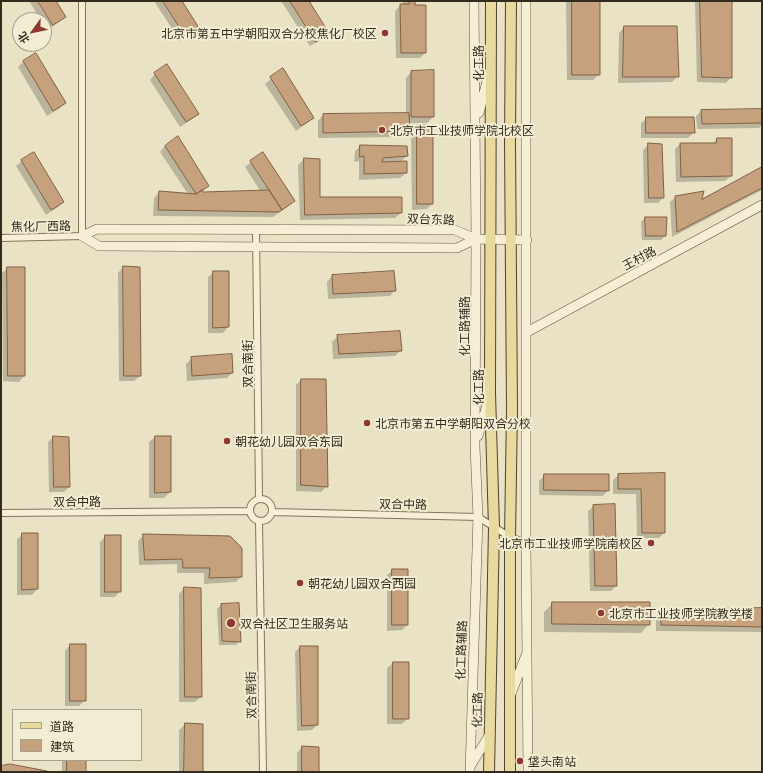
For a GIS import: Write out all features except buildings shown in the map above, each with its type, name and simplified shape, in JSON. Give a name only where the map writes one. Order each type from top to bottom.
[{"type":"main road","name":"化工路","points":[[489,772],[494,527],[490,393],[492,239],[491,1]]},
{"type":"main road","points":[[510,772],[510,536],[512,409],[510,143],[511,1]]},
{"type":"street","points":[[82,1],[82,236],[99,246],[457,248],[476,239],[527,240]]},
{"type":"street","name":"化工路辅路","points":[[470,769],[478,517],[475,447],[476,126],[474,1]]},
{"type":"street","points":[[526,1],[526,543],[528,772]]},
{"type":"street","points":[[476,126],[491,62]]},
{"type":"street","name":"王村路","points":[[527,332],[762,205]]},
{"type":"street","name":"双台东路","points":[[82,236],[97,229],[455,230],[476,239]]},
{"type":"street","name":"双合南街","points":[[256,229],[259,499]]},
{"type":"street","name":"焦化厂西路","points":[[1,238],[82,236]]},
{"type":"street","points":[[475,447],[490,393]]},
{"type":"street","points":[[259,499],[266,500],[272,508],[269,518],[262,521],[253,518],[250,511],[253,502],[259,499]]},
{"type":"street","name":"双合中路","points":[[1,513],[250,511]]},
{"type":"street","name":"双合中路","points":[[272,512],[478,517]]},
{"type":"street","points":[[478,517],[510,536],[526,543]]},
{"type":"street","name":"双合南街","points":[[259,521],[263,772]]},
{"type":"street","points":[[510,695],[527,651]]},
{"type":"street","points":[[470,769],[490,734]]},
{"type":"place","name":"北京市第五中学朝阳双合分校焦化厂校区","points":[[385,33]]},
{"type":"place","name":"北京市工业技师学院北校区","points":[[382,130]]},
{"type":"place","name":"北京市第五中学朝阳双合分校","points":[[367,423]]},
{"type":"place","name":"朝花幼儿园双合东园","points":[[227,441]]},
{"type":"place","name":"北京市工业技师学院南校区","points":[[651,543]]},
{"type":"place","name":"朝花幼儿园双合西园","points":[[300,583]]},
{"type":"place","name":"北京市工业技师学院教学楼","points":[[601,613]]},
{"type":"place","name":"双合社区卫生服务站","points":[[231,623]]},
{"type":"place","name":"垡头南站","points":[[520,761]]}]
